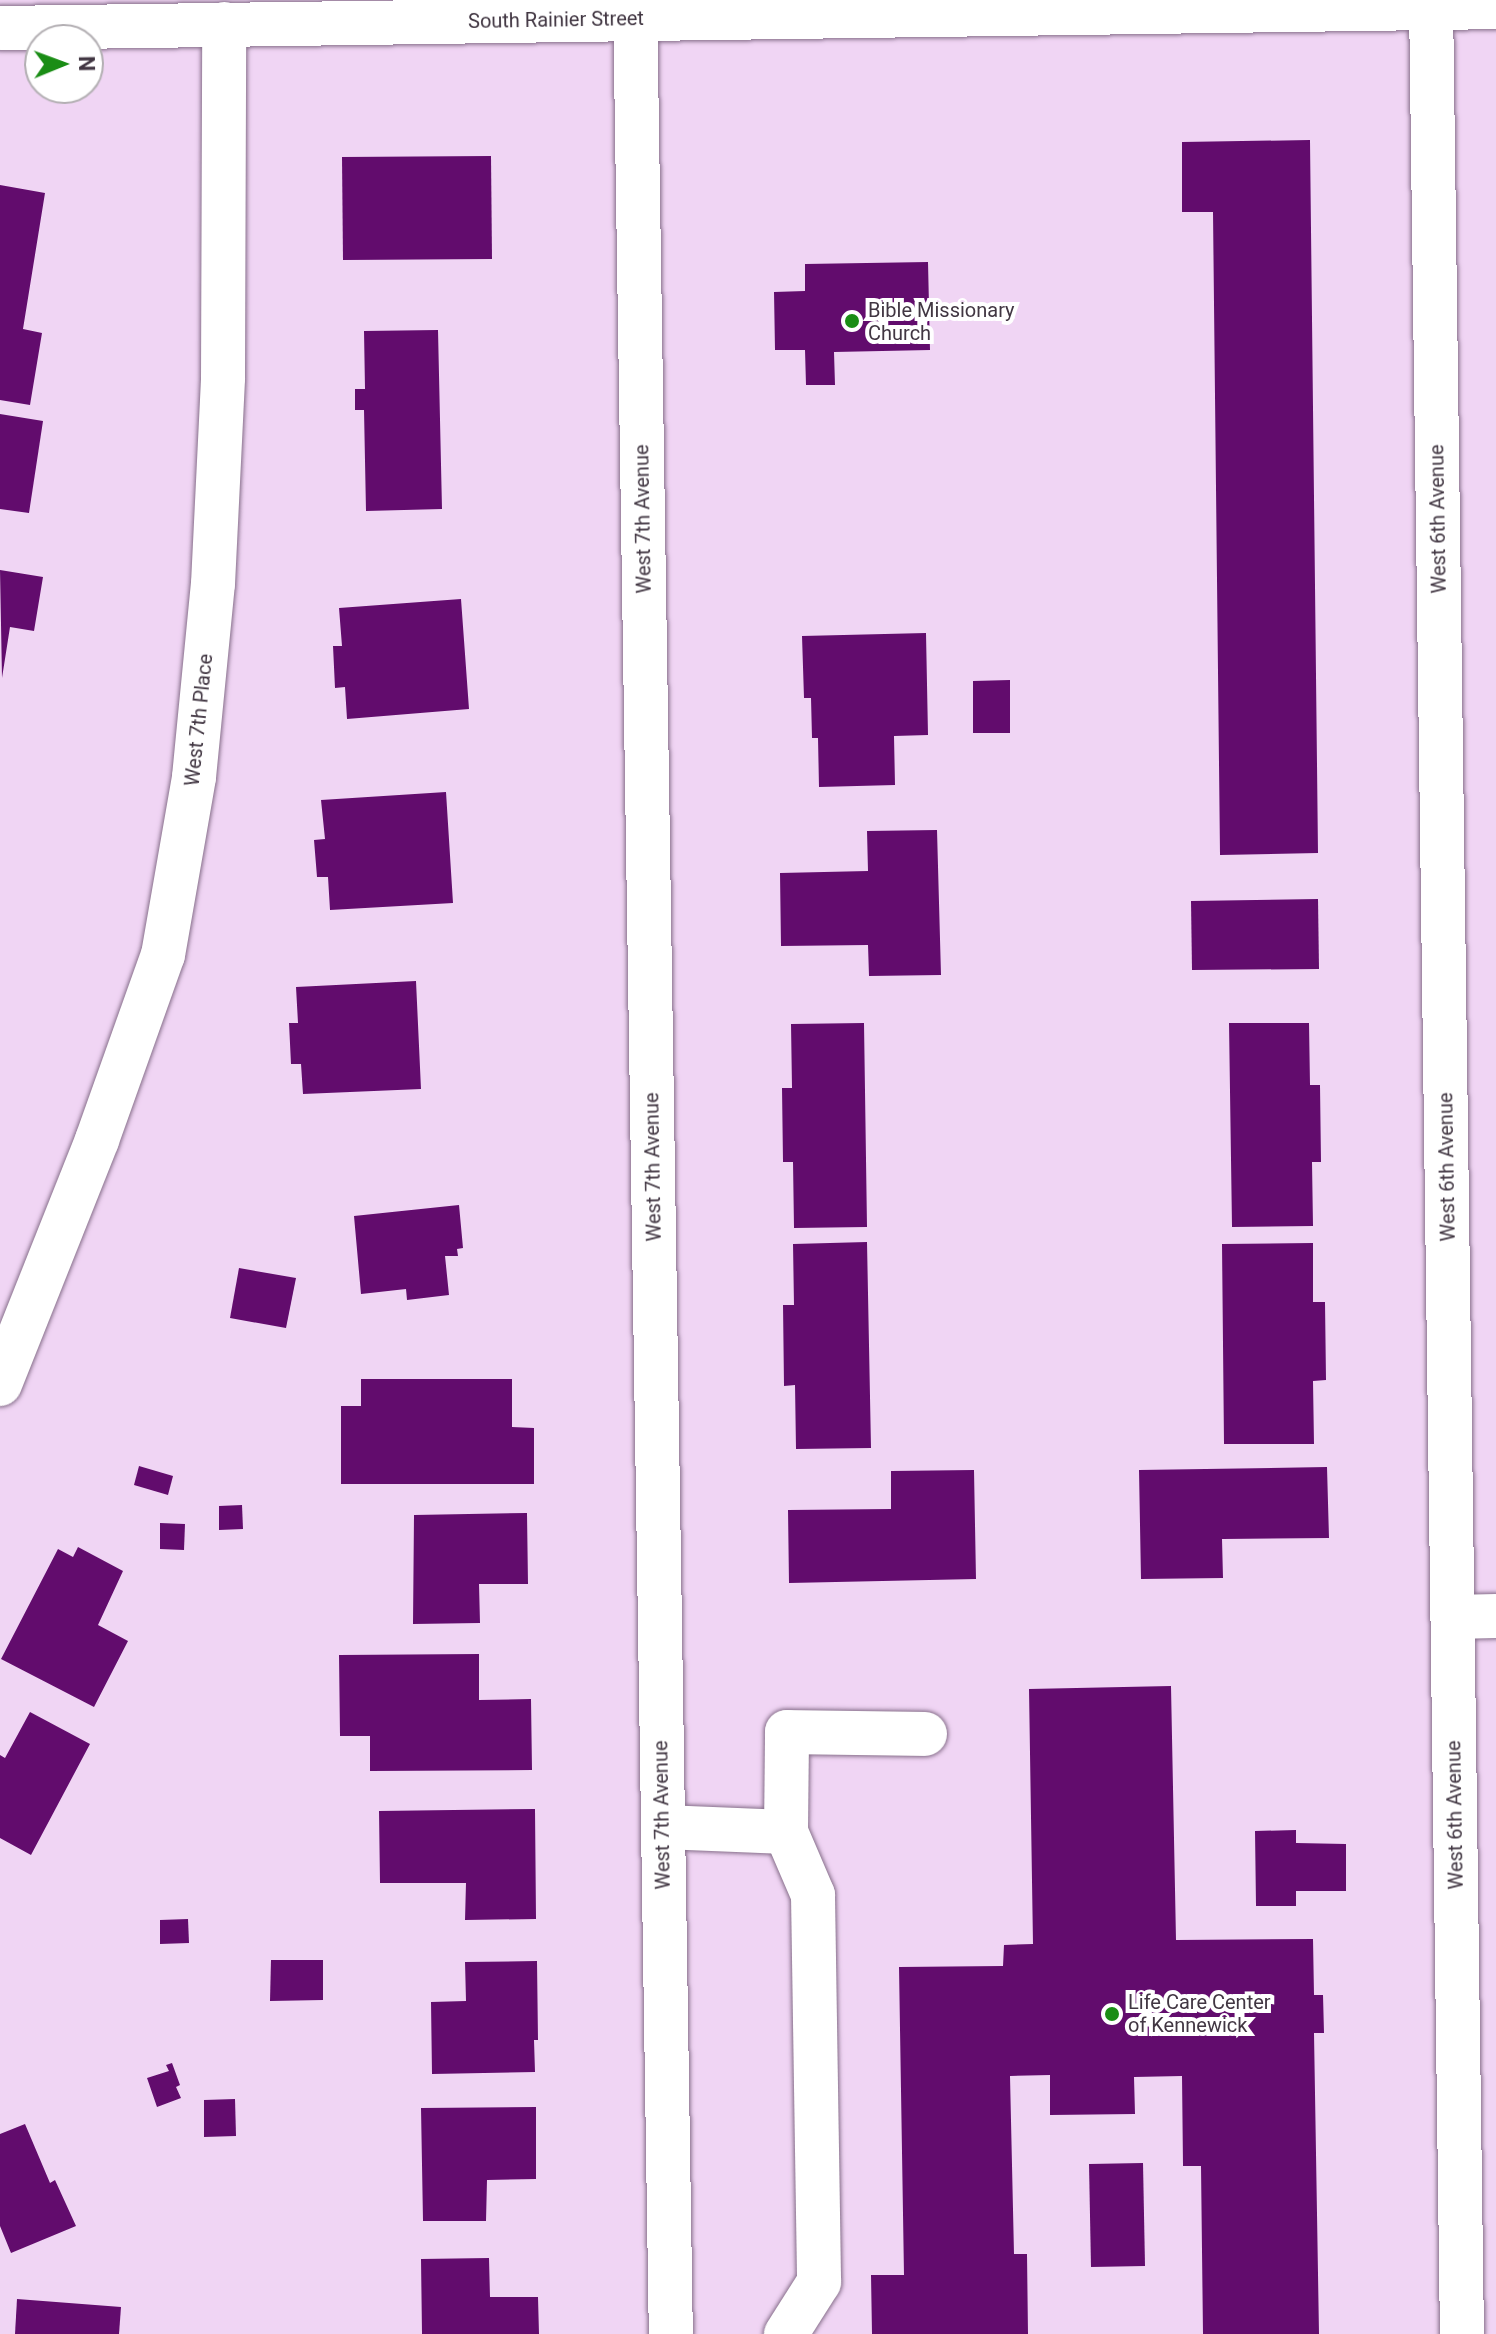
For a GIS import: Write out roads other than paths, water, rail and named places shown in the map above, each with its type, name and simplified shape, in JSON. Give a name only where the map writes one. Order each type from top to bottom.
[{"type":"street","name":"South Rainier Street","points":[[0,28],[635,10],[1432,4],[1496,7]]},
{"type":"street","name":"West 6th Avenue","points":[[1432,4],[1462,2334]]},
{"type":"street","name":"West 7th Avenue","points":[[635,10],[671,2334]]},
{"type":"street","name":"West 7th Place","points":[[0,1384],[97,1140],[163,955],[194,777],[213,584],[223,378],[224,24]]},
{"type":"street","points":[[1453,1617],[1496,1616]]},
{"type":"street","points":[[786,2334],[819,2282],[813,1895],[786,1832],[787,1732],[925,1734]]},
{"type":"street","points":[[663,1827],[786,1832]]},
{"type":"place","name":"Bible Missionary Church","points":[[852,321]]},
{"type":"place","name":"Life Care Center of Kennewick","points":[[1112,2014]]}]
